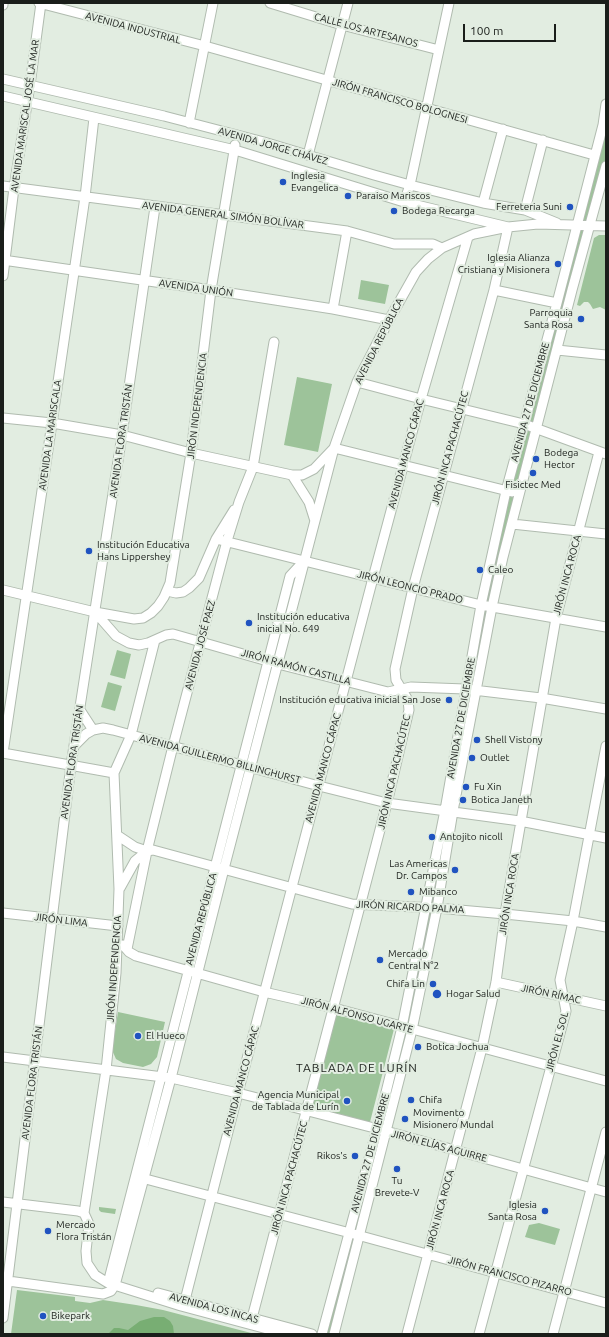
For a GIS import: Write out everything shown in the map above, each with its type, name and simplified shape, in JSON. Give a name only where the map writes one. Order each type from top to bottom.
[{"type":"street","name":"AVENIDA INDUSTRIAL","points":[[40,3],[205,46]]},
{"type":"street","name":"AVENIDA MARISCAL JOSÉ LA MAR","points":[[3,276],[40,3]]},
{"type":"street","points":[[189,123],[213,3]]},
{"type":"street","name":"CALLE LOS ARTESANOS","points":[[270,3],[342,25],[439,50]]},
{"type":"street","points":[[308,155],[348,3]]},
{"type":"street","points":[[404,202],[410,185],[449,3]]},
{"type":"street","name":"JIRÓN FRANCISCO BOLOGNESI","points":[[205,46],[594,155]]},
{"type":"street","name":"AVENIDA JORGE CHÁVEZ","points":[[3,79],[189,123],[308,155],[410,185],[525,210],[564,225]]},
{"type":"street","name":"AVENIDA JORGE CHÁVEZ","points":[[3,96],[235,150],[404,202],[508,227],[538,224],[606,226]]},
{"type":"street","name":"AVENIDA 27 DE DICIEMBRE","points":[[322,1334],[354,1234],[382,1130],[412,1030],[437,908],[465,689],[481,605],[506,491],[603,125],[606,104]]},
{"type":"street","name":"AVENIDA LA MARISCALA","points":[[3,753],[74,271],[94,118]]},
{"type":"street","points":[[483,202],[503,129]]},
{"type":"street","name":"JIRÓN INDEPENDENCIA","points":[[95,612],[143,618],[158,606],[167,591],[172,575],[191,453],[211,290],[237,136]]},
{"type":"street","points":[[525,210],[543,140]]},
{"type":"street","name":"AVENIDA 27 DE DICIEMBRE","points":[[382,1130],[426,908],[476,691],[492,607],[519,494],[606,166]]},
{"type":"street","name":"AVENIDA GENERAL SIMÓN BOLÍVAR","points":[[3,186],[347,231],[394,244],[432,244],[442,248]]},
{"type":"street","name":"AVENIDA FLORA TRISTÁN","points":[[3,1318],[71,765],[122,435],[155,207]]},
{"type":"street","name":"AVENIDA REPÚBLICA","points":[[112,1284],[139,1177],[160,1076],[188,970],[251,767],[334,448],[357,382],[416,272],[428,259],[442,248],[468,237],[489,230],[508,227]]},
{"type":"street","name":"JIRÓN INCA PACHACÚTEC","points":[[252,1318],[361,905],[409,710],[408,700],[400,689],[396,680],[395,669],[413,588],[460,409],[494,290],[508,227]]},
{"type":"street","points":[[333,309],[347,231]]},
{"type":"street","name":"AVENIDA MANCO CÁPAC","points":[[186,1300],[211,1196],[373,578],[421,399],[468,237]]},
{"type":"street","name":"AVENIDA UNIÓN","points":[[4,260],[333,309],[389,320]]},
{"type":"street","points":[[494,290],[557,303]]},
{"type":"street","name":"AVENIDA JOSÉ PAEZ","points":[[126,949],[147,851],[173,746],[239,502],[253,467],[274,342]]},
{"type":"street","points":[[557,350],[606,355]]},
{"type":"street","points":[[357,382],[524,424],[603,453]]},
{"type":"street","points":[[3,418],[52,423],[122,435],[191,453],[292,475],[302,475],[314,469],[334,448],[519,494]]},
{"type":"street","name":"JIRÓN INCA ROCA","points":[[407,1334],[482,1048],[496,982],[520,821],[556,618],[578,532],[603,453]]},
{"type":"street","points":[[292,475],[309,502],[315,522]]},
{"type":"street","points":[[167,591],[176,593],[182,592],[190,588],[199,578],[216,539],[239,502]]},
{"type":"street","points":[[512,524],[606,534]]},
{"type":"street","name":"JIRÓN LEONCIO PRADO","points":[[216,539],[481,605],[606,627]]},
{"type":"street","points":[[492,555],[504,557]]},
{"type":"street","name":"AVENIDA REPÚBLICA","points":[[139,1177],[171,1078],[198,973],[241,764],[290,576],[305,560]]},
{"type":"street","points":[[3,590],[95,612]]},
{"type":"street","name":"JIRÓN RAMÓN CASTILLA","points":[[95,612],[112,632],[122,640],[139,645],[148,643],[166,635],[173,634],[278,664],[388,692],[417,687],[465,689],[541,698],[606,709]]},
{"type":"street","name":"JIRÓN INDEPENDENCIA","points":[[112,1284],[95,1275],[87,1263],[86,1251],[89,1224],[84,1213],[106,1070],[116,973],[119,889],[114,773],[131,735],[155,640]]},
{"type":"street","points":[[74,746],[86,734],[93,730],[80,710]]},
{"type":"street","name":"AVENIDA GUILLERMO BILLINGHURST","points":[[93,730],[108,729],[387,803],[520,821],[606,838]]},
{"type":"street","name":"JIRÓN EL SOL","points":[[479,1334],[566,1011],[560,980],[606,746]]},
{"type":"street","points":[[3,753],[114,773]]},
{"type":"street","name":"JIRÓN RICARDO PALMA","points":[[117,835],[131,845],[147,851],[153,850],[352,904],[437,908],[573,920],[606,928]]},
{"type":"street","points":[[119,889],[135,861],[147,851]]},
{"type":"street","name":"JIRÓN LIMA","points":[[3,913],[52,919],[118,931]]},
{"type":"street","points":[[118,931],[123,946],[126,949]]},
{"type":"street","name":"JIRÓN ALFONSO UGARTE","points":[[126,949],[136,956],[264,992],[334,1008],[606,1081]]},
{"type":"street","name":"JIRÓN RÍMAC","points":[[496,982],[606,1006]]},
{"type":"street","name":"JIRÓN ELÍAS AGUIRRE","points":[[3,1057],[171,1078],[238,1093],[382,1130],[606,1192]]},
{"type":"street","points":[[553,1334],[606,1132]]},
{"type":"street","name":"JIRÓN FRANCISCO PIZARRO","points":[[139,1177],[606,1303]]},
{"type":"street","points":[[3,1202],[84,1213]]},
{"type":"street","name":"AVENIDA 27 DE DICIEMBRE","points":[[334,1334],[354,1234]]},
{"type":"street","name":"AVENIDA LOS INCAS","points":[[8,1281],[103,1294],[110,1291],[112,1284]]},
{"type":"street","name":"AVENIDA LOS INCAS","points":[[112,1284],[128,1284],[312,1334]]},
{"type":"street","name":"AVENIDA LOS INCAS","points":[[112,1284],[181,1306],[286,1334]]},
{"type":"shaded area","points":[[606,124],[606,160],[589,224],[579,224]]},
{"type":"shaded area","points":[[578,228],[587,228],[535,425],[527,422]]},
{"type":"shaded area","points":[[599,235],[606,235],[606,310],[600,307],[593,309],[588,302],[584,302],[580,306],[577,305],[594,238]]},
{"type":"shaded area","points":[[361,280],[389,285],[385,304],[358,299]]},
{"type":"shaded area","points":[[297,377],[332,384],[318,452],[284,445]]},
{"type":"shaded area","points":[[525,427],[534,430],[490,605],[482,603]]},
{"type":"shaded area","points":[[482,607],[489,610],[475,689],[467,687]]},
{"type":"shaded area","points":[[117,650],[131,654],[125,679],[110,675]]},
{"type":"shaded area","points":[[108,682],[122,686],[115,711],[101,707]]},
{"type":"shaded area","points":[[428,909],[434,910],[411,1027],[405,1025]]},
{"type":"shaded area","name":"El Hueco","points":[[118,1012],[165,1022],[157,1057],[151,1064],[143,1067],[123,1063],[116,1059],[112,1050]]},
{"type":"shaded area","points":[[336,1015],[394,1029],[370,1122],[312,1107]]},
{"type":"shaded area","points":[[404,1029],[409,1031],[384,1128],[380,1127]]},
{"type":"shaded area","points":[[379,1132],[383,1133],[357,1233],[352,1232]]},
{"type":"shaded area","points":[[99,1207],[116,1209],[115,1214],[101,1212]]},
{"type":"shaded area","points":[[539,1223],[560,1229],[555,1245],[525,1237],[529,1225]]},
{"type":"shaded area","points":[[351,1235],[356,1236],[330,1334],[325,1334]]},
{"type":"shaded area","points":[[17,1290],[75,1297],[75,1301],[90,1303],[103,1300],[136,1305],[163,1310],[255,1334],[11,1334]]},
{"type":"shaded area","points":[[154,1317],[164,1317],[170,1321],[173,1326],[174,1334],[108,1334],[114,1328],[128,1330],[140,1321]]},
{"type":"place","name":"Inglesia Evangelica","points":[[283,182]]},
{"type":"place","name":"Paraiso Mariscos","points":[[348,196]]},
{"type":"place","name":"Ferreteria Suni","points":[[570,207]]},
{"type":"place","name":"Bodega Recarga","points":[[394,211]]},
{"type":"place","name":"Iglesia Alianza Cristiana y Misionera","points":[[558,264]]},
{"type":"place","name":"Parroquia Santa Rosa","points":[[581,319]]},
{"type":"place","name":"Bodega Hector","points":[[536,459]]},
{"type":"place","name":"Fisictec Med","points":[[533,473]]},
{"type":"place","name":"Institución Educativa Hans Lippershey","points":[[89,551]]},
{"type":"place","name":"Caleo","points":[[480,570]]},
{"type":"place","name":"Institución educativa inicial No. 649","points":[[249,623]]},
{"type":"place","name":"Institución educativa inicial San Jose","points":[[449,700]]},
{"type":"place","name":"Shell Vistony","points":[[477,740]]},
{"type":"place","name":"Outlet","points":[[472,758]]},
{"type":"place","name":"Fu Xin","points":[[466,787]]},
{"type":"place","name":"Botica Janeth","points":[[463,800]]},
{"type":"place","name":"Antojito nicoll","points":[[432,837]]},
{"type":"place","name":"Las Americas Dr. Campos","points":[[455,870]]},
{"type":"place","name":"Mibanco","points":[[411,892]]},
{"type":"place","name":"Mercado Central N°2","points":[[380,960]]},
{"type":"place","name":"Chifa Lin","points":[[433,984]]},
{"type":"place","name":"Hogar Salud","points":[[437,994]]},
{"type":"place","name":"El Hueco","points":[[138,1036]]},
{"type":"place","name":"Botica Jochua","points":[[418,1047]]},
{"type":"place","name":"Chifa","points":[[411,1100]]},
{"type":"place","name":"Agencia Municipal de Tablada de Lurín","points":[[347,1101]]},
{"type":"place","name":"Movimento Misionero Mundal","points":[[405,1119]]},
{"type":"place","name":"Rikos's","points":[[355,1156]]},
{"type":"place","name":"Tu Brevete-V","points":[[397,1169]]},
{"type":"place","name":"Iglesia Santa Rosa","points":[[545,1211]]},
{"type":"place","name":"Mercado Flora Tristán","points":[[48,1231]]},
{"type":"place","name":"Bikepark","points":[[43,1316]]},
{"type":"district","name":"TABLADA DE LURÍN","points":[[357,1068]]}]
